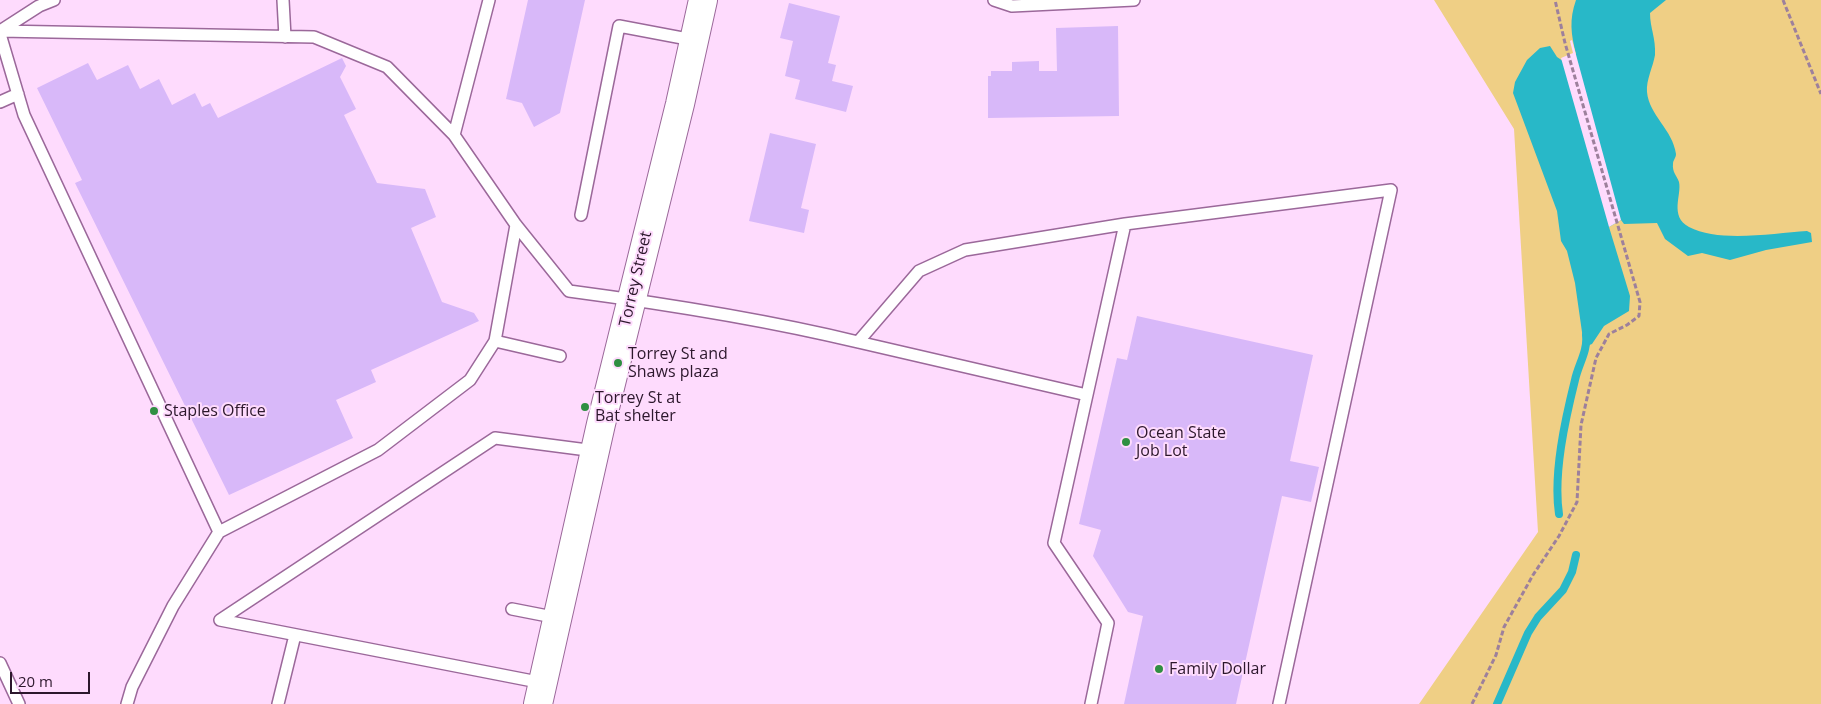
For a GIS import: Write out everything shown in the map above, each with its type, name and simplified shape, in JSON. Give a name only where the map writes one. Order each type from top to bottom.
[{"type":"main road","name":"Torrey Street","points":[[540,699],[595,451],[703,0]]},
{"type":"lane","points":[[0,32],[39,6],[54,0]]},
{"type":"lane","points":[[283,0],[285,36]]},
{"type":"lane","points":[[454,135],[489,0]]},
{"type":"lane","points":[[994,0],[999,4],[1012,6],[1134,0]]},
{"type":"lane","points":[[581,215],[619,26],[693,40]]},
{"type":"lane","points":[[0,32],[314,37],[387,67],[454,135],[516,225],[570,291],[784,324],[1087,395]]},
{"type":"lane","points":[[0,32],[24,115],[219,532]]},
{"type":"lane","points":[[0,102],[18,94]]},
{"type":"lane","points":[[858,342],[920,271],[965,250],[1125,224],[1391,190],[1279,704]]},
{"type":"lane","points":[[1090,704],[1108,623],[1054,543],[1125,224]]},
{"type":"lane","points":[[127,704],[132,687],[174,606],[219,532],[378,450],[470,380],[495,341],[516,225]]},
{"type":"lane","points":[[495,341],[560,356]]},
{"type":"lane","points":[[540,699],[294,635],[220,620],[495,438],[595,451]]},
{"type":"lane","points":[[512,610],[558,618]]},
{"type":"lane","points":[[278,704],[294,635]]},
{"type":"lane","points":[[0,663],[19,704]]},
{"type":"path","points":[[1472,704],[1496,655],[1504,627],[1533,575],[1560,536],[1577,502],[1582,425],[1596,358],[1609,334],[1627,325],[1638,316],[1640,302],[1565,43],[1555,0]]},
{"type":"path","points":[[1783,0],[1821,94]]},
{"type":"path","points":[[1815,79],[1821,80]]},
{"type":"shaded area","points":[[1434,0],[1821,0],[1821,704],[1419,704],[1538,532],[1514,129]]},
{"type":"water","points":[[1576,0],[1666,0],[1650,13],[1655,55],[1647,92],[1652,108],[1674,145],[1676,157],[1673,167],[1679,182],[1678,211],[1679,217],[1683,222],[1701,232],[1715,235],[1747,236],[1807,231],[1811,233],[1812,242],[1766,250],[1730,260],[1702,253],[1688,256],[1665,239],[1657,223],[1624,224],[1621,220],[1609,227],[1630,296],[1629,311],[1604,326],[1592,344],[1587,346],[1583,339],[1575,283],[1567,251],[1561,241],[1557,211],[1513,93],[1515,82],[1527,60],[1540,48],[1550,46],[1557,57],[1563,61],[1576,54],[1571,27]]},
{"type":"pier","points":[[1572,40],[1621,220],[1609,227],[1561,58],[1573,53],[1570,41]]},
{"type":"building","points":[[528,0],[585,0],[560,113],[534,127],[522,103],[506,99]]},
{"type":"building","points":[[789,3],[840,16],[828,63],[836,65],[832,81],[853,86],[846,112],[795,99],[800,80],[785,76],[793,41],[780,38]]},
{"type":"building","points":[[1118,26],[1119,116],[988,118],[988,76],[991,76],[991,71],[1012,71],[1012,62],[1039,61],[1039,71],[1057,71],[1056,28]]},
{"type":"building","points":[[342,58],[346,66],[340,77],[356,109],[344,115],[377,183],[425,189],[436,217],[411,228],[442,302],[474,313],[479,321],[371,370],[376,382],[336,400],[353,438],[229,495],[75,183],[82,180],[37,88],[88,63],[97,80],[128,65],[140,89],[159,79],[172,105],[195,93],[202,107],[210,103],[218,118]]},
{"type":"building","points":[[770,133],[816,144],[801,208],[809,210],[804,233],[749,221]]},
{"type":"building","points":[[1137,316],[1313,355],[1290,461],[1319,467],[1311,502],[1282,496],[1236,704],[1124,704],[1143,616],[1128,612],[1093,556],[1101,530],[1079,524],[1117,358],[1127,360]]},
{"type":"waterway","points":[[1559,514],[1558,482],[1561,447],[1576,374],[1586,347],[1586,335]]},
{"type":"waterway","points":[[1497,704],[1528,633],[1538,617],[1563,590],[1572,572],[1576,555]]},
{"type":"place","name":"Torrey St and Shaws plaza","points":[[618,363]]},
{"type":"place","name":"Torrey St at Bat shelter","points":[[585,407]]},
{"type":"place","name":"Staples Office","points":[[154,411]]},
{"type":"place","name":"Ocean State Job Lot","points":[[1126,442]]},
{"type":"place","name":"Family Dollar","points":[[1159,669]]}]
